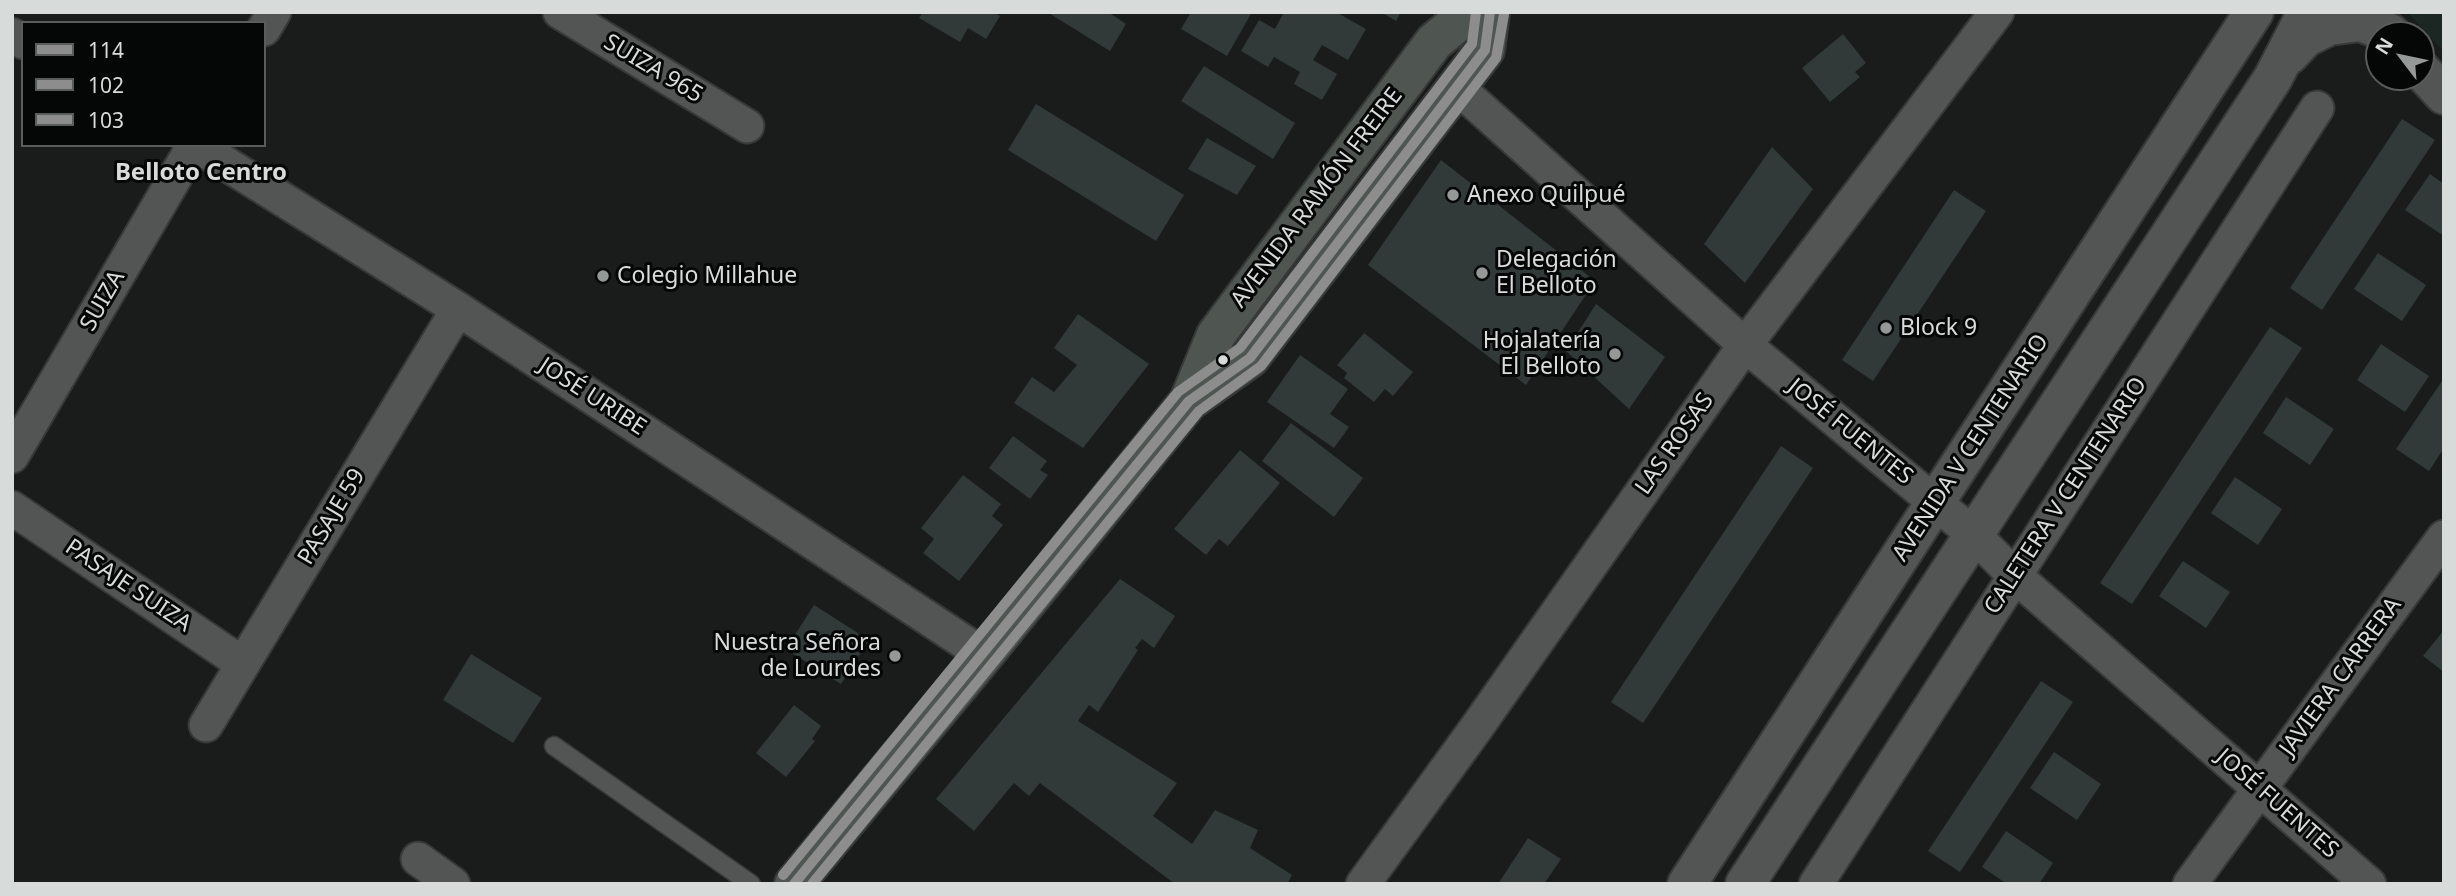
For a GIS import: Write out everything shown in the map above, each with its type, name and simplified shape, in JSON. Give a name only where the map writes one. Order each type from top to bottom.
[{"type":"main road","name":"AVENIDA V CENTENARIO","points":[[1687,884],[2255,12]]},
{"type":"main road","name":"AVENIDA V CENTENARIO","points":[[1745,884],[2283,61],[2307,12]]},
{"type":"main road","name":"AVENIDA RAMÓN FREIRE","points":[[794,884],[985,655],[1189,401],[1250,358],[1485,50],[1473,15],[1434,42],[1216,335],[1189,401]]},
{"type":"main road","points":[[2283,61],[2305,38],[2329,26],[2365,23]]},
{"type":"street","name":"SUIZA 965","points":[[560,12],[747,126]]},
{"type":"street","name":"LAS ROSAS","points":[[1363,884],[1477,727],[1745,345],[1997,12]]},
{"type":"street","name":"JOSÉ FUENTES","points":[[1458,88],[1745,345],[1972,533],[2014,575],[2369,884]]},
{"type":"street","name":"CALETERA V CENTENARIO","points":[[1816,884],[2317,108]]},
{"type":"street","name":"SUIZA","points":[[12,456],[194,147]]},
{"type":"street","name":"JOSÉ URIBE","points":[[198,147],[458,309],[985,655]]},
{"type":"street","name":"PASAJE 59","points":[[206,725],[458,309]]},
{"type":"street","name":"PASAJE SUIZA","points":[[12,508],[243,664]]},
{"type":"street","name":"JAVIERA CARRERA","points":[[2190,884],[2444,537]]},
{"type":"street","points":[[418,859],[453,884]]},
{"type":"lane","points":[[554,746],[751,884]]},
{"type":"shaded area","points":[[2407,12],[2444,12],[2444,52],[2435,42],[2435,21],[2415,21]]},
{"type":"building","points":[[923,12],[993,12],[1000,16],[986,39],[968,28],[960,42],[919,18]]},
{"type":"building","points":[[1047,12],[1108,12],[1126,24],[1110,51]]},
{"type":"building","points":[[1191,12],[1252,12],[1227,56],[1181,29]]},
{"type":"building","points":[[1284,12],[1336,12],[1366,29],[1348,60],[1322,45],[1313,60],[1337,74],[1322,100],[1294,84],[1300,72],[1274,57],[1268,67],[1241,51],[1259,20],[1275,29]]},
{"type":"building","points":[[1381,12],[1401,12],[1396,21]]},
{"type":"building","points":[[1843,34],[1866,63],[1855,72],[1860,77],[1830,102],[1802,68]]},
{"type":"building","points":[[1204,66],[1295,123],[1273,159],[1181,101]]},
{"type":"building","points":[[1036,104],[1184,195],[1156,241],[1008,150]]},
{"type":"building","points":[[2402,119],[2435,140],[2322,310],[2290,288]]},
{"type":"building","points":[[1207,138],[1256,166],[1237,195],[1188,169]]},
{"type":"building","points":[[1772,147],[1813,189],[1745,283],[1704,244]]},
{"type":"building","name":"Delegación El Belloto","points":[[1441,160],[1595,281],[1526,385],[1368,265]]},
{"type":"building","points":[[2430,174],[2444,184],[2444,236],[2405,210]]},
{"type":"building","points":[[1954,190],[1986,211],[1873,381],[1842,360]]},
{"type":"building","points":[[2378,253],[2426,285],[2402,321],[2354,289]]},
{"type":"building","name":"Hojalatería El Belloto","points":[[1596,304],[1665,357],[1629,409],[1566,351]]},
{"type":"building","points":[[1078,314],[1149,364],[1083,448],[1014,403],[1032,377],[1054,392],[1077,365],[1054,348]]},
{"type":"building","points":[[2270,327],[2302,348],[2132,604],[2100,583]]},
{"type":"building","points":[[1364,333],[1413,372],[1393,396],[1385,389],[1374,402],[1344,378],[1347,373],[1337,365]]},
{"type":"building","points":[[2381,344],[2429,376],[2405,412],[2357,380]]},
{"type":"building","points":[[1300,355],[1348,389],[1330,414],[1349,427],[1334,448],[1267,402]]},
{"type":"building","points":[[2444,378],[2444,448],[2429,471],[2396,449]]},
{"type":"building","points":[[2286,397],[2334,429],[2310,465],[2263,433]]},
{"type":"building","points":[[1291,423],[1363,478],[1334,517],[1262,461]]},
{"type":"building","points":[[1013,436],[1047,461],[1040,470],[1048,475],[1030,499],[989,468]]},
{"type":"building","points":[[1781,446],[1813,468],[1643,723],[1611,702]]},
{"type":"building","points":[[1240,450],[1280,483],[1228,546],[1219,539],[1206,555],[1174,529]]},
{"type":"building","points":[[963,475],[1001,504],[992,516],[1003,525],[959,581],[923,553],[934,539],[921,528]]},
{"type":"building","points":[[2235,477],[2282,509],[2258,545],[2211,513]]},
{"type":"building","points":[[2183,561],[2230,592],[2206,628],[2159,596]]},
{"type":"building","points":[[1120,579],[1175,616],[1154,648],[1142,639],[1135,648],[1138,650],[1098,712],[1089,705],[1078,721],[1177,783],[1153,816],[1192,844],[1215,810],[1258,830],[1250,848],[1292,875],[1287,884],[1175,884],[1040,783],[1029,796],[1014,783],[974,831],[936,799]]},
{"type":"building","points":[[814,605],[869,640],[841,684],[786,649]]},
{"type":"building","points":[[2444,630],[2444,672],[2423,656]]},
{"type":"building","points":[[471,654],[542,698],[513,743],[443,700]]},
{"type":"building","points":[[2041,681],[2073,702],[1960,872],[1928,851]]},
{"type":"building","points":[[794,705],[821,726],[812,739],[815,741],[786,777],[756,753]]},
{"type":"building","points":[[2054,752],[2101,784],[2077,820],[2030,788]]},
{"type":"building","points":[[2006,831],[2053,863],[2039,884],[2007,884],[1982,867]]},
{"type":"building","points":[[1528,838],[1561,859],[1544,884],[1498,884]]},
{"type":"transit line","name":"103","points":[[783,875],[1178,392],[1240,348],[1472,44],[1476,12]]},
{"type":"transit line","name":"114","points":[[794,884],[1189,401],[1250,358],[1485,50],[1490,12]]},
{"type":"transit line","name":"102","points":[[812,884],[1199,411],[1261,366],[1496,58],[1504,14]]},
{"type":"place","name":"Anexo Quilpué","points":[[1453,195]]},
{"type":"place","name":"Delegación El Belloto","points":[[1482,273]]},
{"type":"place","name":"Colegio Millahue","points":[[603,276]]},
{"type":"place","name":"Block 9","points":[[1886,328]]},
{"type":"place","name":"Hojalatería El Belloto","points":[[1615,354]]},
{"type":"place","name":"Nuestra Señora de Lourdes","points":[[895,656]]},
{"type":"district","name":"Belloto Centro","points":[[201,173]]}]
